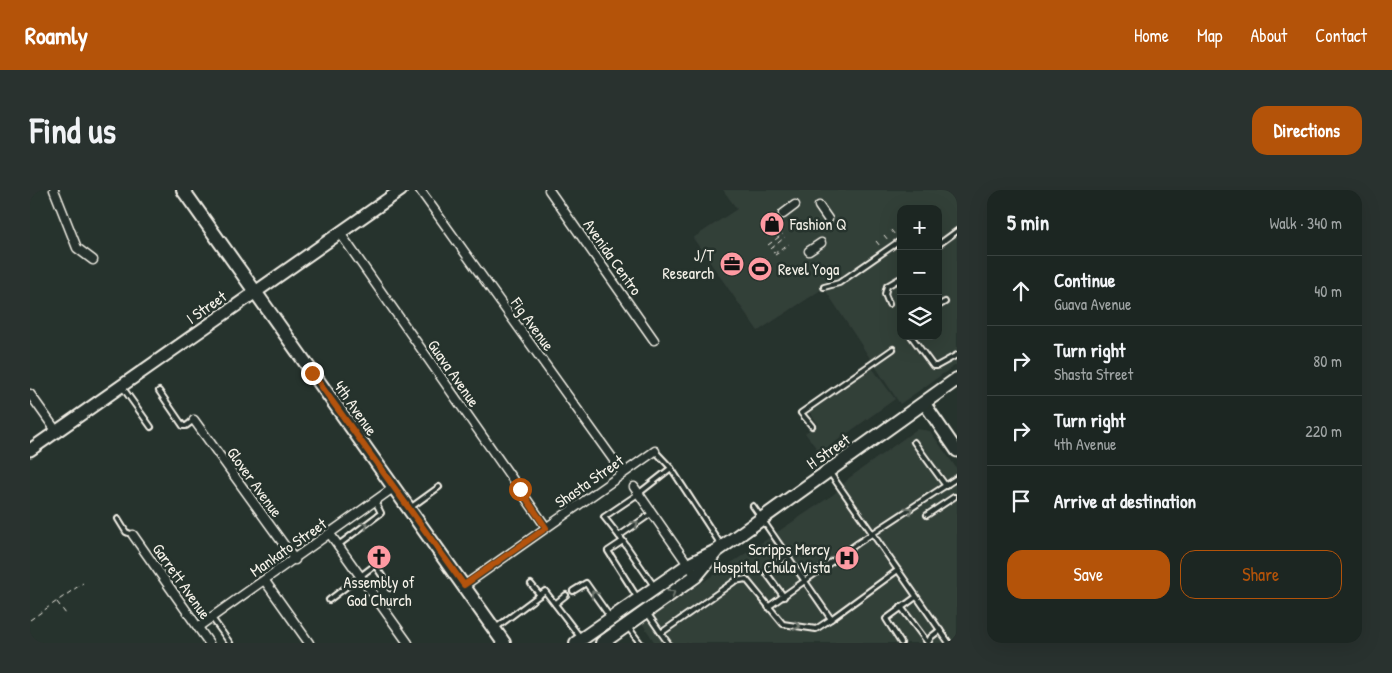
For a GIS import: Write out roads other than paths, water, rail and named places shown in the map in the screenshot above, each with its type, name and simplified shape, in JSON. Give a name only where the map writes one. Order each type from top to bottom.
[{"type":"main road","name":"4th Avenue","points":[[183,190],[257,292],[393,488],[464,585],[499,638]]},
{"type":"main road","name":"H Street","points":[[579,641],[688,565],[720,548],[762,519],[957,379]]},
{"type":"main road","name":"H Street","points":[[602,643],[696,576],[720,548]]},
{"type":"street","points":[[54,190],[77,248],[93,260]]},
{"type":"street","name":"I Street","points":[[30,450],[401,190]]},
{"type":"street","name":"Fig Avenue","points":[[420,190],[623,474]]},
{"type":"street","name":"Avenida Centro","points":[[549,190],[654,340]]},
{"type":"street","points":[[783,214],[795,206]]},
{"type":"street","points":[[819,206],[828,220]]},
{"type":"street","name":"Guava Avenue","points":[[340,233],[546,528]]},
{"type":"street","points":[[809,251],[821,243]]},
{"type":"street","points":[[30,394],[57,432]]},
{"type":"street","points":[[924,403],[957,451]]},
{"type":"street","name":"Glover Avenue","points":[[194,420],[295,560]]},
{"type":"street","name":"Shasta Street","points":[[464,585],[655,451]]},
{"type":"street","points":[[634,487],[696,576]]},
{"type":"street","name":"Mankato Street","points":[[198,627],[295,560],[393,488]]},
{"type":"street","points":[[330,534],[408,643]]},
{"type":"street","name":"Garrett Avenue","points":[[133,535],[209,643]]},
{"type":"street","points":[[265,581],[309,643]]},
{"type":"lane","points":[[942,242],[957,232]]},
{"type":"lane","points":[[824,287],[840,283],[897,243]]},
{"type":"lane","points":[[889,304],[886,294],[887,286],[897,281]]},
{"type":"lane","points":[[914,340],[933,366],[937,366],[957,355]]},
{"type":"lane","points":[[812,426],[801,413],[893,349]]},
{"type":"lane","points":[[121,387],[151,426]]},
{"type":"lane","points":[[159,391],[183,426],[194,420]]},
{"type":"lane","points":[[914,442],[946,486]]},
{"type":"lane","points":[[655,451],[671,468],[720,548]]},
{"type":"lane","points":[[655,588],[604,517],[638,494],[671,468]]},
{"type":"lane","points":[[828,471],[949,643]]},
{"type":"lane","points":[[768,608],[872,534],[957,478]]},
{"type":"lane","points":[[408,509],[439,487]]},
{"type":"lane","points":[[928,515],[954,497]]},
{"type":"lane","points":[[337,546],[381,513],[375,501]]},
{"type":"lane","points":[[753,506],[831,619]]},
{"type":"lane","points":[[619,536],[652,512]]},
{"type":"lane","points":[[118,519],[126,532],[133,535]]},
{"type":"lane","points":[[623,541],[608,551],[638,599]]},
{"type":"lane","points":[[784,597],[767,574],[768,569],[787,556]]},
{"type":"lane","points":[[329,600],[375,565],[390,588]]},
{"type":"lane","points":[[661,633],[735,581],[746,579],[783,624],[816,629],[898,570]]},
{"type":"lane","points":[[573,591],[586,583],[612,618]]},
{"type":"lane","points":[[531,584],[540,595]]},
{"type":"lane","points":[[499,638],[545,591],[579,641]]},
{"type":"lane","points":[[554,604],[566,595]]},
{"type":"lane","points":[[901,643],[886,619],[916,596]]},
{"type":"lane","points":[[901,607],[928,643]]},
{"type":"lane","points":[[646,610],[668,643]]},
{"type":"lane","points":[[212,618],[230,643]]},
{"type":"lane","points":[[627,625],[640,643]]},
{"type":"lane","points":[[928,643],[930,637],[940,630]]},
{"type":"place","name":"Fashion Q","points":[[772,224]]},
{"type":"place","name":"J/T Research","points":[[732,264]]},
{"type":"place","name":"Revel Yoga","points":[[760,269]]},
{"type":"place","name":"Assembly of God Church","points":[[379,557]]},
{"type":"place","name":"Scripps Mercy Hospital Chula Vista","points":[[847,558]]}]
